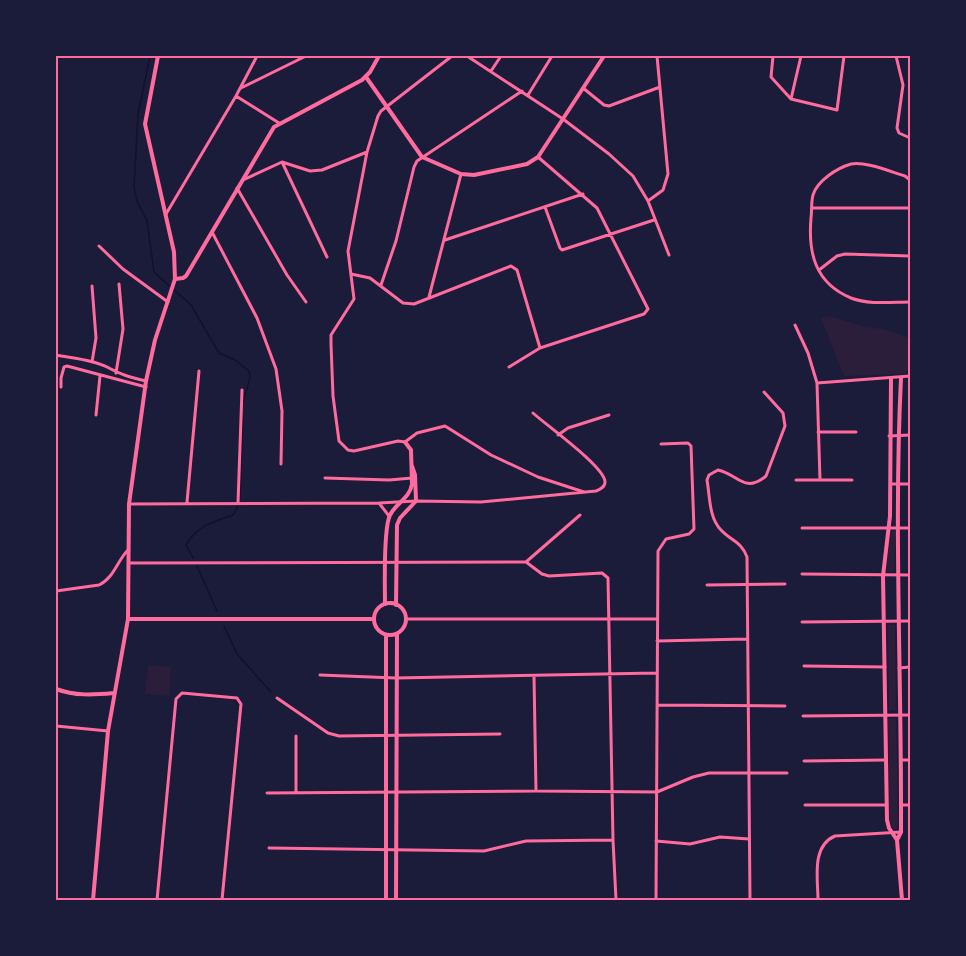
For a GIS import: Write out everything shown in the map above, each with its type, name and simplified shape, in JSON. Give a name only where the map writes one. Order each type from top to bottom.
[{"type":"street","points":[[93,900],[108,731],[128,619],[129,504],[146,384],[155,340],[174,281],[174,252],[145,124],[158,56]]},
{"type":"street","points":[[166,214],[257,56]]},
{"type":"street","points":[[240,89],[306,56]]},
{"type":"street","points":[[174,281],[186,276],[271,131],[279,123],[366,77],[379,56]]},
{"type":"street","points":[[385,604],[385,563],[389,516],[411,490],[411,450],[405,442],[398,441],[354,451],[343,447],[339,441],[333,396],[332,335],[354,302],[348,251],[367,152],[378,116],[452,56]]},
{"type":"street","points":[[467,56],[563,119],[609,154],[633,176],[648,201],[669,255]]},
{"type":"street","points":[[491,71],[501,56]]},
{"type":"street","points":[[528,95],[552,56]]},
{"type":"street","points":[[366,77],[422,157],[461,174],[481,174],[527,164],[538,157],[604,56]]},
{"type":"street","points":[[648,201],[663,189],[668,174],[657,56]]},
{"type":"street","points":[[773,56],[771,77],[791,99],[837,110],[844,56]]},
{"type":"street","points":[[791,99],[801,56]]},
{"type":"street","points":[[896,56],[903,85],[897,128],[899,133],[910,138]]},
{"type":"street","points":[[583,88],[603,105],[609,106],[660,87]]},
{"type":"street","points":[[381,285],[396,241],[414,167],[422,157],[522,91]]},
{"type":"street","points":[[236,96],[279,123]]},
{"type":"street","points":[[241,182],[282,162],[310,171],[322,170],[367,152]]},
{"type":"street","points":[[509,367],[540,348],[644,314],[648,309],[609,234],[601,212],[538,157]]},
{"type":"street","points":[[282,162],[327,257]]},
{"type":"street","points":[[910,180],[905,176],[860,164],[851,164],[821,182],[813,194],[810,234],[812,257],[819,270],[832,285],[852,298],[865,301],[910,302]]},
{"type":"street","points":[[429,297],[461,174]]},
{"type":"street","points":[[237,188],[287,275],[306,302]]},
{"type":"street","points":[[445,240],[583,194]]},
{"type":"street","points":[[545,207],[561,250],[654,220]]},
{"type":"street","points":[[812,208],[910,208]]},
{"type":"street","points":[[212,232],[257,318],[276,369],[282,411],[281,464]]},
{"type":"street","points":[[99,246],[123,269],[168,302]]},
{"type":"street","points":[[819,270],[837,256],[845,254],[910,256]]},
{"type":"street","points":[[351,274],[368,277],[404,303],[414,304],[511,266],[514,267],[517,270],[540,348]]},
{"type":"street","points":[[116,373],[123,328],[119,284]]},
{"type":"street","points":[[92,286],[96,338],[92,362]]},
{"type":"street","points":[[795,325],[808,353],[817,383],[820,480]]},
{"type":"street","points":[[56,355],[92,362],[146,384]]},
{"type":"street","points":[[61,387],[64,367],[67,366],[100,376],[146,384]]},
{"type":"street","points":[[187,502],[200,371]]},
{"type":"street","points":[[96,415],[100,376]]},
{"type":"street","points":[[817,383],[910,376]]},
{"type":"street","points":[[897,840],[901,832],[897,575],[898,435],[901,378]]},
{"type":"street","points":[[891,379],[889,529],[883,576],[885,715],[888,825],[897,840],[902,900]]},
{"type":"street","points":[[238,502],[242,390]]},
{"type":"street","points":[[750,900],[747,557],[743,547],[721,530],[713,518],[707,480],[718,470],[742,483],[759,482],[766,476],[785,426],[783,413],[764,392]]},
{"type":"street","points":[[129,504],[481,502],[596,492],[602,489],[605,485],[602,474],[585,456],[533,413]]},
{"type":"street","points":[[558,435],[568,428],[609,415]]},
{"type":"street","points":[[405,442],[411,436],[445,426],[449,427],[491,455],[538,477],[584,492]]},
{"type":"street","points":[[818,432],[856,432]]},
{"type":"street","points":[[889,436],[910,435]]},
{"type":"street","points":[[656,900],[658,552],[666,539],[689,534],[694,529],[692,446],[688,442],[661,444]]},
{"type":"street","points":[[396,605],[397,525],[400,518],[416,501],[416,475],[411,464]]},
{"type":"street","points":[[325,478],[389,480],[411,478]]},
{"type":"street","points":[[796,480],[852,480]]},
{"type":"street","points":[[889,484],[910,484]]},
{"type":"street","points":[[379,503],[389,516]]},
{"type":"street","points":[[526,562],[580,515]]},
{"type":"street","points":[[802,528],[910,528]]},
{"type":"street","points":[[56,591],[99,585],[105,582],[128,550]]},
{"type":"street","points":[[128,563],[526,562],[542,574],[549,576],[602,573],[606,575],[610,619],[616,900]]},
{"type":"street","points":[[802,574],[910,575]]},
{"type":"street","points":[[707,585],[785,584]]},
{"type":"street","points":[[385,604],[396,605],[401,608],[406,619],[402,630],[396,634],[387,635],[377,629],[374,619],[380,607],[385,604]]},
{"type":"street","points":[[406,619],[656,618]]},
{"type":"street","points":[[128,619],[374,619]]},
{"type":"street","points":[[802,622],[910,621]]},
{"type":"street","points":[[396,634],[396,900]]},
{"type":"street","points":[[386,900],[387,635]]},
{"type":"street","points":[[657,641],[747,639]]},
{"type":"street","points":[[804,666],[885,667]]},
{"type":"street","points":[[899,668],[910,667]]},
{"type":"street","points":[[320,675],[396,678],[657,674]]},
{"type":"street","points":[[534,676],[536,791]]},
{"type":"street","points":[[56,689],[70,694],[114,693]]},
{"type":"street","points":[[157,900],[176,699],[182,693],[237,698],[241,704],[222,900]]},
{"type":"street","points":[[278,698],[328,734],[339,736],[500,734]]},
{"type":"street","points":[[658,705],[785,706]]},
{"type":"street","points":[[803,716],[910,715]]},
{"type":"street","points":[[56,726],[108,731]]},
{"type":"street","points":[[296,736],[296,793]]},
{"type":"street","points":[[804,761],[886,760]]},
{"type":"street","points":[[901,760],[910,760]]},
{"type":"street","points":[[267,793],[657,792],[709,773],[787,773]]},
{"type":"street","points":[[805,805],[887,805]]},
{"type":"street","points":[[901,805],[910,805]]},
{"type":"street","points":[[818,900],[818,860],[822,844],[827,839],[835,836],[901,832]]},
{"type":"street","points":[[656,840],[690,844],[720,837],[749,839]]},
{"type":"street","points":[[269,848],[484,851],[526,841],[613,840]]},
{"type":"shaded area","points":[[830,316],[910,338],[910,371],[901,374],[844,376],[821,318]]},
{"type":"shaded area","points":[[891,531],[896,531],[894,572],[886,572]]},
{"type":"shaded area","points":[[888,625],[895,625],[896,710],[889,710]]},
{"type":"shaded area","points":[[148,665],[171,667],[169,696],[145,694]]},
{"type":"shaded area","points":[[888,719],[896,719],[898,822],[897,828],[893,829],[890,821]]},
{"type":"waterway","points":[[150,56],[138,114],[134,188],[137,201],[147,221],[154,272],[191,305],[219,353],[235,360],[249,371],[250,377],[243,403]]},
{"type":"waterway","points":[[240,498],[243,417]]},
{"type":"waterway","points":[[193,558],[186,545],[195,533],[233,515],[238,506]]},
{"type":"waterway","points":[[197,566],[217,611]]},
{"type":"waterway","points":[[224,626],[237,654],[271,692]]}]
